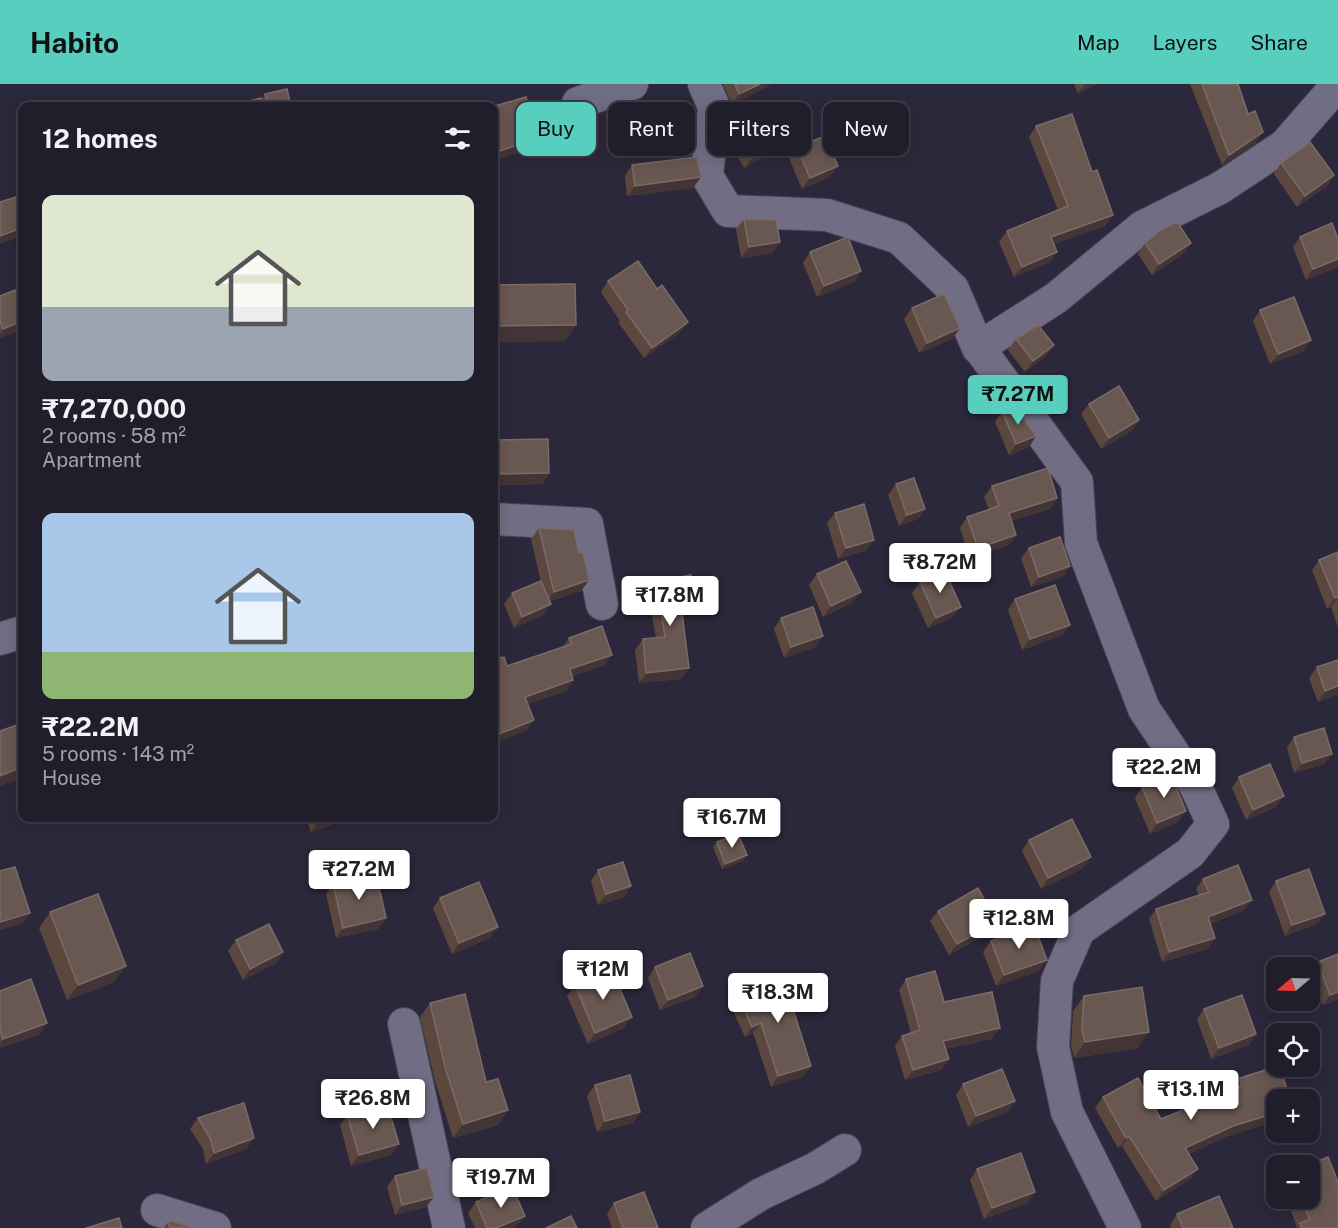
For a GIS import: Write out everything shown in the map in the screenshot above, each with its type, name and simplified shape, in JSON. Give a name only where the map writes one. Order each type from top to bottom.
[{"type":"street","points":[[581,102],[632,84]]},
{"type":"street","points":[[704,84],[714,107],[707,176],[728,210],[827,215],[899,238],[953,289],[979,348],[1077,482],[1081,543],[1144,709],[1195,785],[1213,824],[1190,853],[1079,930],[1057,981],[1053,1047],[1067,1112],[1125,1228]]},
{"type":"street","points":[[979,348],[1056,298],[1142,227],[1220,188],[1285,145],[1338,84]]},
{"type":"street","points":[[498,519],[587,524],[602,604]]},
{"type":"street","points":[[0,639],[18,634]]},
{"type":"street","points":[[404,1024],[449,1228]]},
{"type":"street","points":[[707,1228],[760,1194],[816,1168],[845,1150]]},
{"type":"street","points":[[157,1210],[215,1228]]},
{"type":"building","points":[[735,84],[760,84],[739,94]]},
{"type":"building","points":[[1202,84],[1238,84],[1248,114],[1255,111],[1263,132],[1229,155]]},
{"type":"building","points":[[287,89],[290,102],[268,102],[265,94]]},
{"type":"building","points":[[526,97],[528,102],[516,102],[516,146],[498,152],[498,105]]},
{"type":"building","points":[[261,98],[262,102],[244,102]]},
{"type":"building","points":[[1072,114],[1092,172],[1097,170],[1113,215],[1051,237],[1057,252],[1022,267],[1007,231],[1068,206],[1036,126]]},
{"type":"building","points":[[823,137],[823,156],[834,156],[838,166],[810,178],[801,156],[811,156],[811,142]]},
{"type":"building","points":[[1310,142],[1334,175],[1305,196],[1281,163]]},
{"type":"building","points":[[697,157],[701,177],[635,186],[632,165]]},
{"type":"building","points":[[18,196],[18,229],[0,236],[0,202]]},
{"type":"building","points":[[744,219],[776,220],[780,242],[749,247]]},
{"type":"building","points":[[1177,222],[1191,243],[1159,264],[1145,243],[1159,231]]},
{"type":"building","points":[[1332,223],[1338,239],[1338,259],[1313,269],[1300,237]]},
{"type":"building","points":[[848,237],[861,271],[824,286],[810,252]]},
{"type":"building","points":[[638,261],[657,289],[662,285],[688,322],[652,348],[626,312],[628,310],[608,281]]},
{"type":"building","points":[[575,284],[576,325],[498,326],[498,285]]},
{"type":"building","points":[[15,290],[18,298],[18,323],[3,329],[0,321],[0,296]]},
{"type":"building","points":[[944,294],[960,328],[927,343],[912,308]]},
{"type":"building","points":[[1294,297],[1311,340],[1278,354],[1260,310]]},
{"type":"building","points":[[1038,325],[1054,345],[1033,361],[1016,339]]},
{"type":"building","points":[[1119,386],[1139,420],[1109,438],[1089,404]]},
{"type":"building","points":[[1014,406],[1036,436],[1016,444],[1002,411]]},
{"type":"building","points":[[548,439],[549,473],[501,474],[498,472],[498,440]]},
{"type":"building","points":[[1048,468],[1057,498],[1009,513],[1016,535],[978,548],[967,517],[999,506],[992,486]]},
{"type":"building","points":[[914,478],[925,509],[907,515],[896,484]]},
{"type":"building","points":[[864,504],[874,540],[846,548],[835,513]]},
{"type":"building","points":[[539,528],[574,530],[579,553],[583,552],[589,580],[554,592]]},
{"type":"building","points":[[1060,537],[1070,566],[1039,577],[1029,548]]},
{"type":"building","points":[[1338,552],[1338,597],[1335,598],[1319,560]]},
{"type":"building","points":[[846,561],[861,592],[831,606],[817,574]]},
{"type":"building","points":[[945,571],[961,607],[936,618],[920,582]]},
{"type":"building","points":[[691,575],[696,603],[681,605],[689,668],[646,673],[643,639],[665,637],[656,582]]},
{"type":"building","points":[[541,581],[551,604],[522,617],[512,593]]},
{"type":"building","points":[[1055,585],[1070,625],[1030,639],[1015,599]]},
{"type":"building","points":[[813,607],[823,636],[791,647],[781,618]]},
{"type":"building","points":[[602,626],[612,655],[570,669],[573,680],[525,697],[534,720],[498,734],[498,656],[499,658],[504,657],[507,666],[572,644],[569,638]]},
{"type":"building","points":[[1338,660],[1338,686],[1325,691],[1317,667]]},
{"type":"building","points":[[17,725],[18,728],[18,769],[0,776],[0,731]]},
{"type":"building","points":[[1324,728],[1332,754],[1302,763],[1294,737]]},
{"type":"building","points":[[1270,764],[1284,796],[1253,810],[1239,777]]},
{"type":"building","points":[[1171,775],[1186,811],[1157,823],[1142,787]]},
{"type":"building","points":[[1072,819],[1091,857],[1048,878],[1029,840]]},
{"type":"building","points":[[738,834],[747,855],[725,864],[717,842]]},
{"type":"building","points":[[623,862],[631,886],[606,894],[598,870]]},
{"type":"building","points":[[1238,865],[1252,900],[1208,917],[1215,938],[1169,952],[1156,909],[1209,892],[1203,879]]},
{"type":"building","points":[[15,867],[30,913],[0,922],[0,871]]},
{"type":"building","points":[[1309,869],[1325,914],[1292,925],[1276,881]]},
{"type":"building","points":[[376,874],[386,918],[343,928],[333,883]]},
{"type":"building","points":[[479,882],[498,927],[459,943],[440,898]]},
{"type":"building","points":[[978,888],[997,922],[957,944],[938,911]]},
{"type":"building","points":[[98,894],[126,966],[78,985],[50,912]]},
{"type":"building","points":[[269,924],[283,952],[250,969],[236,940]]},
{"type":"building","points":[[1034,925],[1047,960],[1004,975],[991,941]]},
{"type":"building","points":[[690,953],[703,986],[668,1000],[655,967]]},
{"type":"building","points":[[1338,954],[1338,992],[1330,995],[1320,961]]},
{"type":"building","points":[[612,970],[632,1017],[595,1033],[575,985]]},
{"type":"building","points":[[935,971],[944,1002],[992,992],[1000,1028],[943,1041],[949,1059],[913,1070],[902,1036],[920,1030],[906,979]]},
{"type":"building","points":[[784,975],[798,1006],[793,1009],[811,1066],[778,1076],[761,1023],[752,1027],[738,996]]},
{"type":"building","points":[[31,979],[47,1023],[3,1039],[0,1030],[0,991]]},
{"type":"building","points":[[1142,987],[1149,1032],[1085,1042],[1082,1030],[1084,996]]},
{"type":"building","points":[[465,994],[486,1082],[498,1079],[508,1110],[463,1124],[445,1067],[430,1003]]},
{"type":"building","points":[[1242,995],[1256,1034],[1219,1048],[1204,1009]]},
{"type":"building","points":[[1002,1069],[1015,1101],[976,1116],[963,1084]]},
{"type":"building","points":[[1266,1070],[1266,1077],[1283,1077],[1287,1089],[1266,1089],[1266,1116],[1233,1126],[1185,1148],[1198,1169],[1164,1190],[1129,1136],[1126,1138],[1103,1097],[1138,1078],[1161,1119],[1242,1086],[1240,1078]]},
{"type":"building","points":[[630,1075],[640,1112],[605,1121],[595,1085]]},
{"type":"building","points":[[244,1103],[254,1138],[214,1153],[210,1138],[198,1118]]},
{"type":"building","points":[[387,1104],[399,1144],[359,1155],[347,1115]]},
{"type":"building","points":[[1021,1153],[1035,1192],[992,1208],[977,1169]]},
{"type":"building","points":[[1328,1157],[1338,1182],[1338,1228],[1302,1228],[1300,1223],[1310,1220],[1306,1209],[1320,1209],[1320,1160]]},
{"type":"building","points":[[427,1168],[434,1197],[402,1205],[395,1176]]},
{"type":"building","points":[[512,1186],[525,1216],[496,1228],[487,1228],[476,1202]]},
{"type":"building","points":[[644,1192],[658,1228],[623,1228],[614,1203]]},
{"type":"building","points":[[1219,1196],[1233,1228],[1183,1228],[1177,1214]]},
{"type":"building","points":[[571,1216],[577,1228],[546,1228]]},
{"type":"building","points":[[119,1218],[122,1228],[86,1228]]},
{"type":"building","points":[[172,1221],[196,1228],[170,1228],[168,1222]]}]
